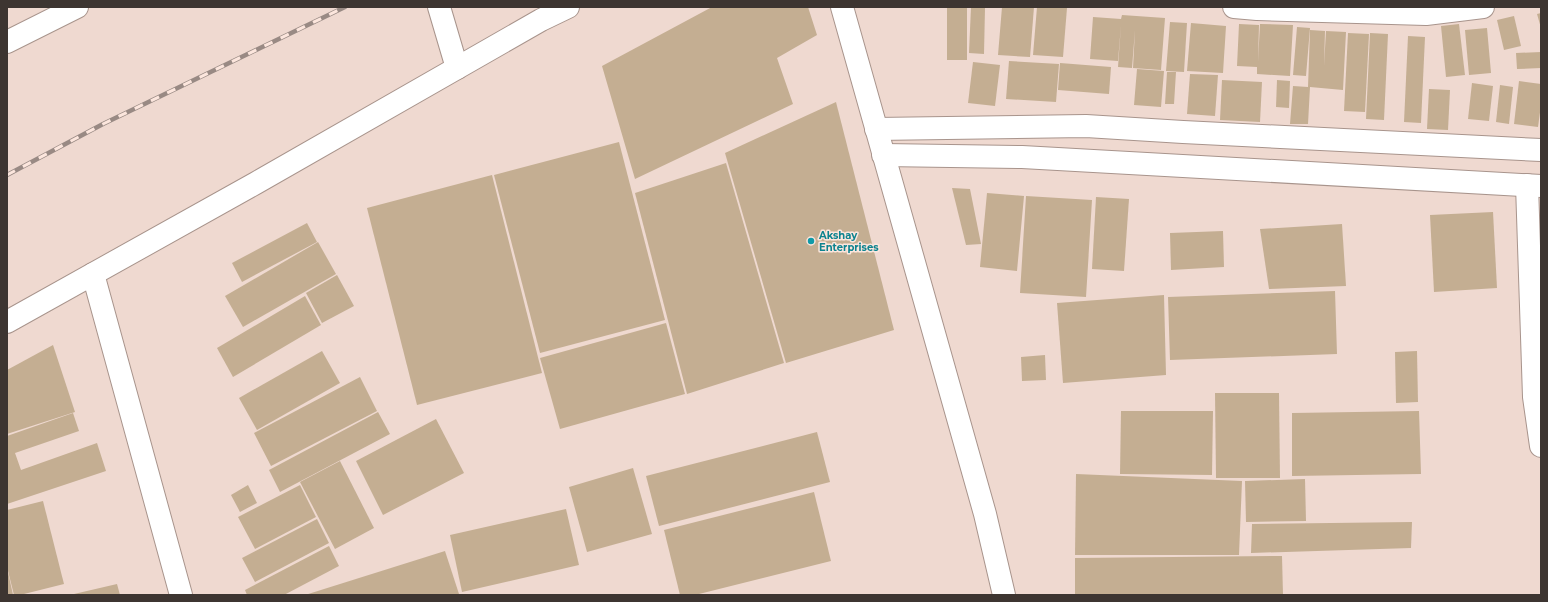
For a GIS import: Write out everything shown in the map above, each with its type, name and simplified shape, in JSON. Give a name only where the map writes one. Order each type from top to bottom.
[{"type":"street","points":[[7,42],[77,7]]},
{"type":"street","points":[[439,7],[457,68]]},
{"type":"street","points":[[7,322],[541,20],[568,7]]},
{"type":"street","points":[[842,7],[985,514],[1004,595]]},
{"type":"street","points":[[1234,7],[1426,14],[1483,7]]},
{"type":"street","points":[[876,129],[1086,126],[1541,150]]},
{"type":"street","points":[[883,155],[1022,156],[1534,186],[1534,397],[1541,446]]},
{"type":"street","points":[[93,274],[181,595]]},
{"type":"building","points":[[712,7],[808,7],[817,35],[777,58],[793,104],[635,179],[602,66]]},
{"type":"building","points":[[947,7],[967,7],[967,60],[947,60]]},
{"type":"building","points":[[971,7],[985,8],[984,54],[969,53]]},
{"type":"building","points":[[1002,7],[1034,7],[1030,57],[998,55]]},
{"type":"building","points":[[1037,7],[1067,8],[1063,57],[1033,55]]},
{"type":"building","points":[[1541,13],[1541,28],[1537,14]]},
{"type":"building","points":[[1122,15],[1165,18],[1161,70],[1133,68],[1135,30],[1132,68],[1118,67],[1121,25],[1118,61],[1090,59],[1093,17],[1121,19]]},
{"type":"building","points":[[1514,16],[1521,46],[1504,50],[1497,20]]},
{"type":"building","points":[[1170,22],[1187,23],[1184,72],[1166,71]]},
{"type":"building","points":[[1191,23],[1226,26],[1223,73],[1187,71]]},
{"type":"building","points":[[1239,24],[1259,25],[1258,62],[1260,24],[1293,25],[1290,76],[1257,74],[1257,67],[1237,66]]},
{"type":"building","points":[[1459,24],[1465,75],[1446,77],[1441,26]]},
{"type":"building","points":[[1297,27],[1310,28],[1306,76],[1293,75]]},
{"type":"building","points":[[1487,28],[1491,73],[1469,75],[1465,30]]},
{"type":"building","points":[[1310,30],[1325,31],[1324,66],[1326,31],[1346,32],[1343,90],[1310,87],[1308,124],[1290,124],[1293,86],[1308,87]]},
{"type":"building","points":[[1348,33],[1369,34],[1365,112],[1344,111]]},
{"type":"building","points":[[1370,33],[1388,34],[1384,120],[1366,119]]},
{"type":"building","points":[[1408,36],[1425,37],[1421,123],[1404,122]]},
{"type":"building","points":[[1541,52],[1541,68],[1517,69],[1516,53]]},
{"type":"building","points":[[1009,61],[1059,64],[1056,102],[1006,99]]},
{"type":"building","points":[[973,62],[1000,65],[995,106],[968,103]]},
{"type":"building","points":[[1060,63],[1111,67],[1109,94],[1058,90]]},
{"type":"building","points":[[1137,69],[1164,71],[1161,107],[1134,105]]},
{"type":"building","points":[[1167,72],[1176,72],[1174,104],[1165,104]]},
{"type":"building","points":[[1190,74],[1218,75],[1215,116],[1187,114]]},
{"type":"building","points":[[1222,80],[1262,82],[1260,122],[1220,120]]},
{"type":"building","points":[[1277,80],[1290,81],[1289,108],[1276,107]]},
{"type":"building","points":[[1519,81],[1541,84],[1541,105],[1538,127],[1514,124]]},
{"type":"building","points":[[1472,83],[1493,86],[1489,121],[1468,119]]},
{"type":"building","points":[[1500,85],[1513,87],[1509,124],[1496,122]]},
{"type":"building","points":[[1429,89],[1450,90],[1448,130],[1427,129]]},
{"type":"building","name":"Akshay Enterprises","points":[[836,102],[894,330],[786,363],[725,153]]},
{"type":"building","points":[[619,142],[665,320],[540,353],[494,175]]},
{"type":"building","points":[[726,163],[784,363],[687,394],[635,193]]},
{"type":"building","points":[[492,175],[542,373],[417,405],[367,208]]},
{"type":"building","points":[[952,188],[970,189],[981,244],[966,245]]},
{"type":"building","points":[[987,193],[1024,196],[1017,271],[980,267]]},
{"type":"building","points":[[1026,196],[1092,200],[1086,297],[1020,293]]},
{"type":"building","points":[[1096,197],[1129,199],[1124,271],[1092,269]]},
{"type":"building","points":[[1493,212],[1497,288],[1434,292],[1430,215]]},
{"type":"building","points":[[307,223],[317,242],[242,282],[232,263]]},
{"type":"building","points":[[1342,224],[1346,286],[1269,289],[1260,229]]},
{"type":"building","points":[[1223,231],[1224,267],[1171,270],[1170,233]]},
{"type":"building","points":[[318,242],[336,274],[243,327],[225,296]]},
{"type":"building","points":[[337,275],[354,306],[322,323],[306,293]]},
{"type":"building","points":[[1335,291],[1337,354],[1170,360],[1168,297]]},
{"type":"building","points":[[1164,295],[1166,375],[1063,383],[1057,303]]},
{"type":"building","points":[[305,296],[321,325],[233,377],[217,348]]},
{"type":"building","points":[[666,323],[685,394],[560,429],[540,358]]},
{"type":"building","points":[[53,345],[75,412],[7,434],[7,370]]},
{"type":"building","points":[[322,351],[340,383],[257,430],[239,398]]},
{"type":"building","points":[[1417,351],[1418,402],[1396,403],[1395,352]]},
{"type":"building","points":[[1045,355],[1046,380],[1022,381],[1021,357]]},
{"type":"building","points":[[360,377],[377,411],[271,466],[254,433]]},
{"type":"building","points":[[1215,393],[1279,393],[1280,478],[1216,478]]},
{"type":"building","points":[[1121,411],[1213,411],[1212,475],[1120,474]]},
{"type":"building","points":[[1419,411],[1421,474],[1292,476],[1292,413]]},
{"type":"building","points":[[378,412],[390,434],[280,492],[269,470]]},
{"type":"building","points":[[73,413],[79,431],[15,453],[21,470],[97,443],[106,471],[7,504],[7,436]]},
{"type":"building","points":[[436,419],[464,473],[383,515],[356,461]]},
{"type":"building","points":[[817,432],[830,482],[659,526],[646,476]]},
{"type":"building","points":[[340,461],[374,528],[335,549],[300,482]]},
{"type":"building","points":[[633,468],[652,534],[587,552],[569,487]]},
{"type":"building","points":[[1076,474],[1242,481],[1239,555],[1075,555]]},
{"type":"building","points":[[1305,479],[1306,521],[1246,522],[1245,481]]},
{"type":"building","points":[[248,485],[257,503],[240,512],[231,495]]},
{"type":"building","points":[[300,485],[316,517],[255,549],[238,517]]},
{"type":"building","points":[[814,492],[831,561],[695,595],[680,595],[664,530]]},
{"type":"building","points":[[43,501],[64,584],[20,595],[14,595],[7,567],[7,510]]},
{"type":"building","points":[[566,509],[579,565],[462,592],[450,535]]},
{"type":"building","points":[[317,519],[329,543],[255,582],[242,558]]},
{"type":"building","points":[[1412,522],[1411,548],[1251,553],[1252,524]]},
{"type":"building","points":[[329,546],[339,566],[284,595],[247,595],[245,590]]},
{"type":"building","points":[[445,551],[459,594],[305,595]]},
{"type":"building","points":[[1282,556],[1283,595],[1075,595],[1075,558]]},
{"type":"building","points":[[8,572],[13,595],[7,595]]},
{"type":"building","points":[[117,584],[120,595],[74,595],[74,594]]},
{"type":"railway","points":[[7,175],[103,124],[345,7]]},
{"type":"place","name":"Akshay Enterprises","points":[[811,241]]}]
